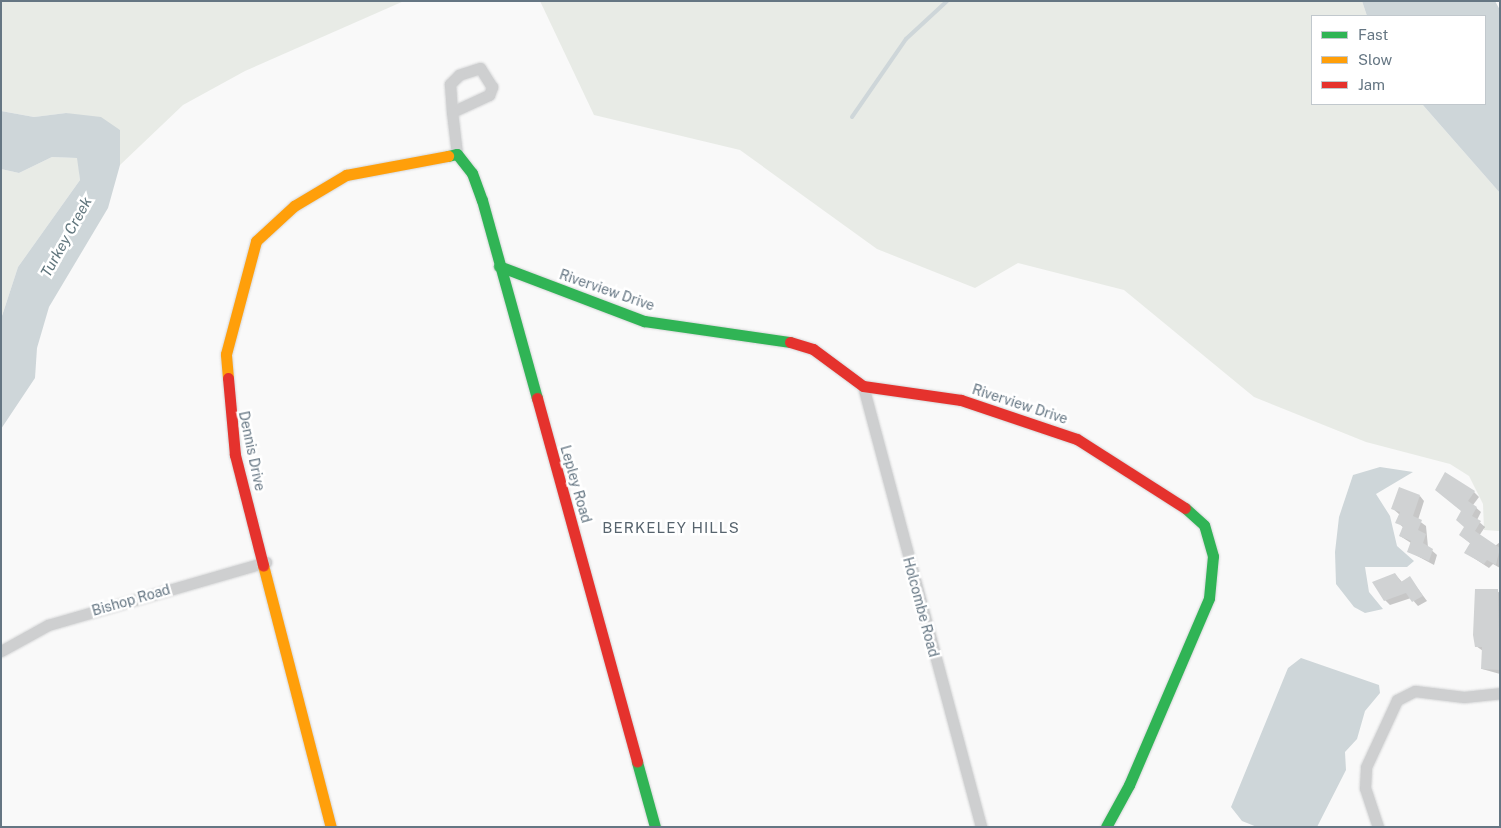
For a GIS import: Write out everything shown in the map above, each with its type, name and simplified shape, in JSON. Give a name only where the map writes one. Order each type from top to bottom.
[{"type":"street","points":[[452,112],[457,154]]},
{"type":"street","name":"Lepley Road","points":[[457,154],[472,173],[655,827]]},
{"type":"street","name":"Dennis Drive","points":[[331,827],[266,562],[235,455],[228,410],[226,354],[256,241],[294,206],[346,175],[406,160],[457,154]]},
{"type":"street","name":"Riverview Drive","points":[[499,266],[644,321],[782,339],[813,349],[863,386],[961,400],[1077,439],[1180,504],[1204,525],[1213,556],[1209,598],[1129,785],[1106,827]]},
{"type":"street","name":"Holcombe Road","points":[[863,386],[981,827]]},
{"type":"street","name":"Bishop Road","points":[[1,651],[48,625],[266,562]]},
{"type":"street","points":[[1378,827],[1365,788],[1366,767],[1397,700],[1415,691],[1464,697],[1500,693]]},
{"type":"shaded area","points":[[1,1],[404,1],[245,71],[183,105],[120,165],[120,130],[66,113],[34,117],[1,111]]},
{"type":"shaded area","points":[[540,1],[1362,1],[1367,15],[1311,15],[1311,105],[1423,105],[1500,193],[1500,531],[1484,530],[1483,504],[1469,476],[1450,464],[1366,442],[1254,397],[1124,290],[1018,263],[975,288],[877,249],[740,150],[594,115]]},
{"type":"shaded area","points":[[52,157],[78,158],[80,180],[18,267],[1,319],[1,169],[19,173]]},
{"type":"water","points":[[1362,1],[1495,1],[1500,10],[1500,193],[1423,105],[1486,105],[1486,15],[1367,15]]},
{"type":"water","name":"Turkey Creek","points":[[1,111],[34,117],[66,113],[101,117],[120,130],[120,165],[108,208],[49,307],[37,348],[35,378],[1,429],[1,319],[18,267],[80,180],[77,158],[52,157],[19,173],[1,169]]},
{"type":"water","points":[[1380,467],[1413,472],[1376,494],[1390,516],[1397,546],[1414,561],[1407,567],[1365,567],[1369,592],[1383,609],[1365,613],[1354,607],[1336,584],[1335,552],[1339,517],[1353,475]]},
{"type":"water","points":[[1301,658],[1379,685],[1380,693],[1365,711],[1357,739],[1345,752],[1346,770],[1317,827],[1257,827],[1242,821],[1231,807],[1288,668]]},
{"type":"building","points":[[1445,472],[1475,491],[1468,501],[1477,507],[1472,516],[1481,521],[1475,531],[1500,548],[1496,565],[1487,560],[1484,564],[1464,553],[1470,543],[1459,535],[1464,527],[1456,520],[1461,511],[1435,490]]},
{"type":"building","points":[[1399,487],[1420,495],[1413,516],[1422,520],[1418,530],[1426,534],[1423,543],[1433,549],[1429,561],[1407,552],[1411,541],[1399,536],[1403,526],[1395,523],[1400,512],[1391,509]]},
{"type":"building","points":[[1395,573],[1401,582],[1410,576],[1423,596],[1412,602],[1406,593],[1384,601],[1372,582]]},
{"type":"building","points":[[1475,589],[1498,589],[1500,670],[1481,669],[1482,647],[1475,647],[1473,635]]},
{"type":"waterway","points":[[852,117],[906,39],[947,1]]},
{"type":"traffic: fast","points":[[448,156],[457,154],[472,173],[482,200],[537,398]]},
{"type":"traffic: fast","points":[[499,266],[644,321],[790,342]]},
{"type":"traffic: fast","points":[[1106,827],[1129,785],[1209,598],[1213,556],[1204,525],[1185,508]]},
{"type":"traffic: fast","points":[[637,762],[655,827]]},
{"type":"traffic: slow","points":[[228,378],[226,354],[256,241],[294,206],[346,175],[448,156]]},
{"type":"traffic: slow","points":[[263,565],[331,827]]},
{"type":"traffic: jam","points":[[790,342],[813,349],[863,386],[961,400],[1077,439],[1185,508]]},
{"type":"traffic: jam","points":[[228,378],[235,455],[263,565]]},
{"type":"traffic: jam","points":[[537,398],[637,762]]},
{"type":"district","name":"BERKELEY HILLS","points":[[671,528]]}]
